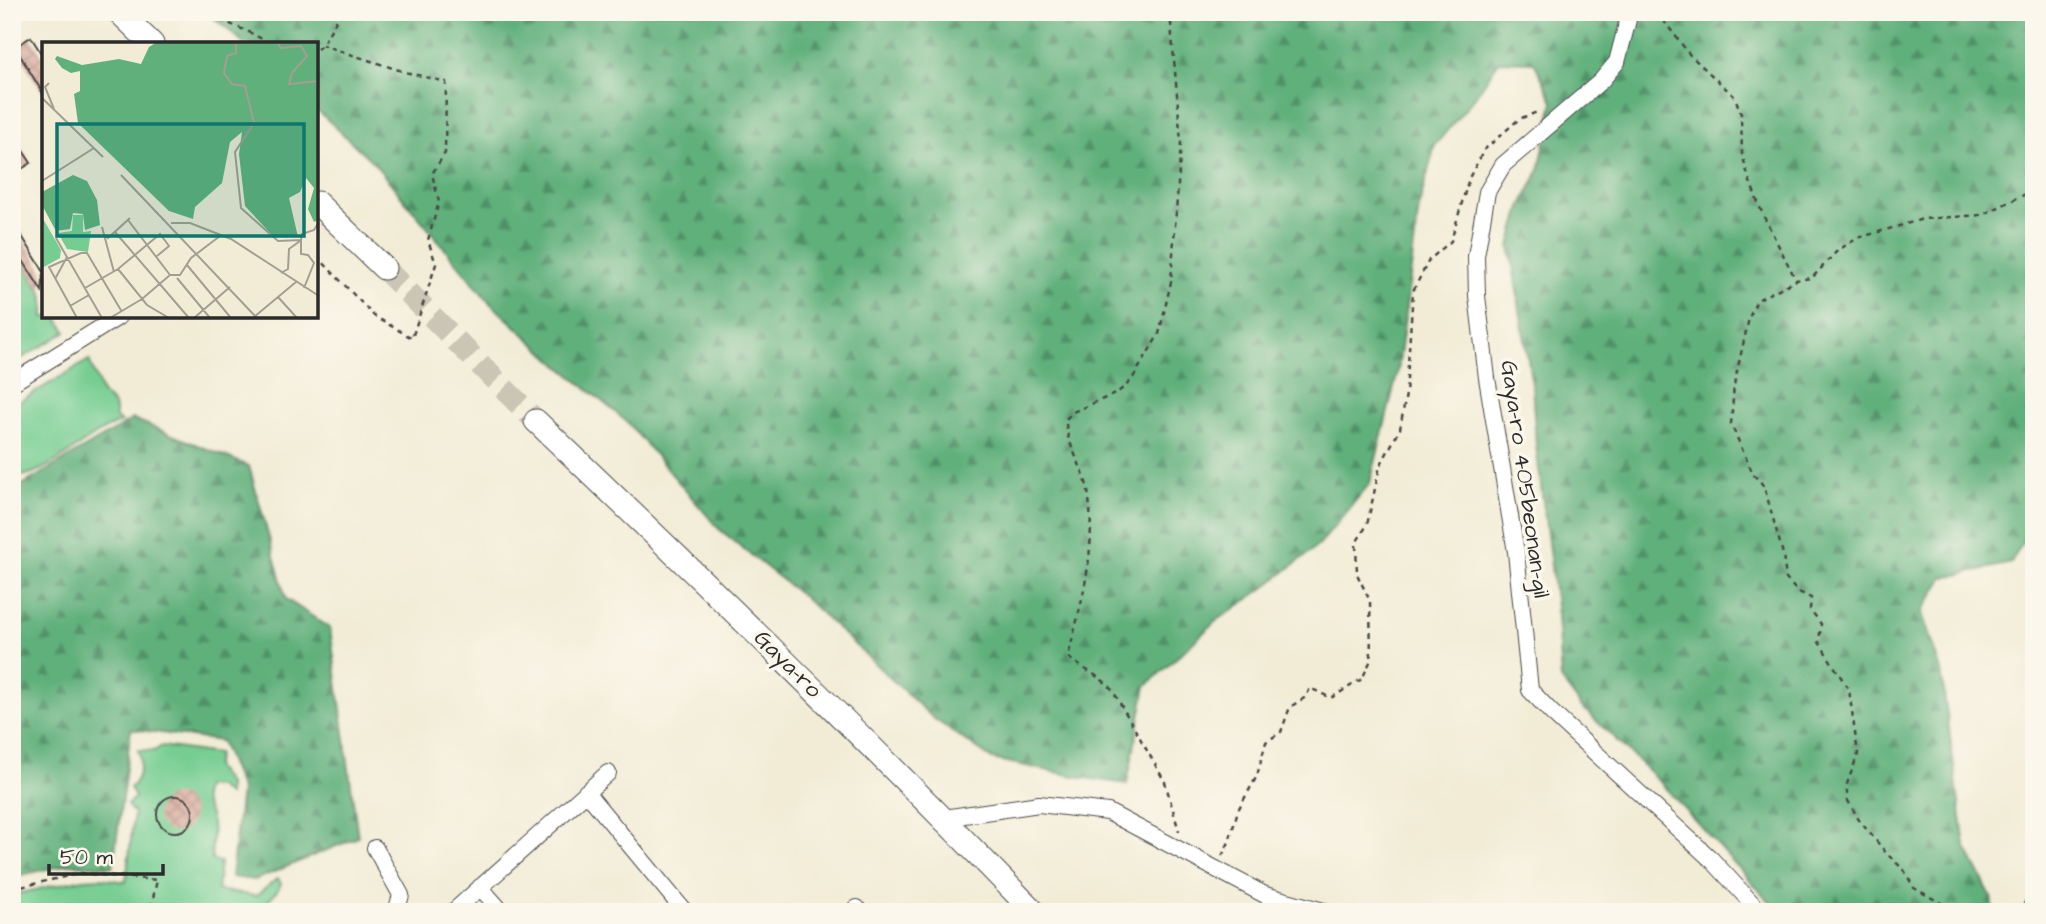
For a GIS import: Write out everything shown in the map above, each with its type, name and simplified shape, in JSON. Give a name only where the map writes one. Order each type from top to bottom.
[{"type":"main road","points":[[120,12],[150,42]]},
{"type":"main road","points":[[318,204],[384,268]]},
{"type":"main road","name":"Gaya-ro","points":[[536,421],[699,576],[944,818],[1034,912]]},
{"type":"street","name":"Gaya-ro 405beonan-gil","points":[[1630,12],[1617,62],[1601,81],[1503,165],[1488,192],[1480,226],[1476,256],[1477,296],[1487,378],[1516,552],[1530,690],[1550,712],[1712,860],[1760,912]]},
{"type":"street","points":[[12,383],[116,318]]},
{"type":"street","points":[[453,912],[608,773]]},
{"type":"street","points":[[586,792],[685,912]]},
{"type":"street","points":[[944,818],[1038,804],[1108,812],[1265,895],[1327,912]]},
{"type":"street","points":[[375,848],[401,895],[397,911]]},
{"type":"street","points":[[480,887],[502,912]]},
{"type":"street","points":[[2029,912],[2034,901]]},
{"type":"path","points":[[202,12],[267,42]]},
{"type":"path","points":[[318,48],[341,12]]},
{"type":"path","points":[[1170,12],[1181,142],[1171,282],[1159,334],[1131,381],[1117,393],[1073,412],[1066,419],[1065,432],[1084,471],[1092,538],[1088,570],[1068,657],[1080,668],[1104,680],[1112,689],[1165,782],[1179,831],[1186,838]]},
{"type":"path","points":[[1657,12],[1690,55],[1735,97],[1741,114],[1742,154],[1749,179],[1763,215],[1796,280]]},
{"type":"path","points":[[318,257],[374,316],[412,338],[436,264],[428,240],[439,202],[432,174],[445,153],[446,82],[405,72],[322,45]]},
{"type":"path","points":[[1950,912],[1941,903],[1914,888],[1904,870],[1858,820],[1847,799],[1847,784],[1858,754],[1849,690],[1819,642],[1821,624],[1810,609],[1811,598],[1797,591],[1786,579],[1783,554],[1764,486],[1753,474],[1731,424],[1734,385],[1749,318],[1757,300],[1796,280],[1812,278],[1838,250],[1858,238],[1923,219],[1982,215],[2034,190]]},
{"type":"path","points":[[1215,869],[1229,842],[1238,810],[1257,776],[1266,742],[1281,732],[1290,707],[1306,697],[1310,688],[1331,698],[1362,678],[1371,660],[1370,601],[1357,574],[1356,542],[1367,525],[1380,466],[1400,429],[1406,394],[1413,291],[1429,260]]},
{"type":"path","points":[[12,889],[81,873],[157,880],[150,912]]},
{"type":"green space","points":[[207,12],[2034,12],[2034,499],[2028,533],[2011,563],[1943,578],[1922,613],[1941,671],[1965,846],[1991,896],[1993,912],[1779,912],[1659,781],[1581,706],[1561,679],[1557,615],[1536,446],[1532,385],[1510,246],[1521,207],[1539,171],[1553,101],[1534,62],[1499,61],[1475,97],[1435,145],[1419,206],[1398,371],[1370,483],[1320,544],[1215,622],[1146,686],[1127,784],[992,759],[933,718],[808,601],[718,528],[627,422],[557,364],[490,303],[374,163],[318,111],[318,42],[243,42]]},
{"type":"green space","points":[[12,246],[42,293],[42,318],[58,318],[66,332],[12,364]]},
{"type":"green space","points":[[89,360],[102,393],[114,405],[116,418],[121,422],[107,428],[55,462],[27,475],[12,478],[12,406]]},
{"type":"green space","points":[[133,419],[249,466],[286,599],[330,628],[358,837],[255,880],[231,877],[241,790],[221,741],[131,729],[113,867],[70,864],[12,877],[12,491]]},
{"type":"green space","points":[[162,746],[218,754],[215,767],[228,784],[228,795],[218,787],[206,786],[203,797],[212,824],[212,860],[220,862],[217,890],[256,896],[278,878],[281,884],[279,888],[260,912],[14,912],[12,895],[83,879],[101,878],[126,882],[134,813],[127,805],[135,797],[130,788],[140,770],[138,750],[154,751]]},
{"type":"building","points":[[31,37],[42,55],[42,92],[15,47]]},
{"type":"building","points":[[12,134],[31,163],[12,175]]},
{"type":"building","points":[[12,220],[42,269],[42,291],[12,243]]},
{"type":"building","points":[[175,796],[188,801],[193,814],[188,827],[175,832],[162,827],[157,814],[162,801]]},
{"type":"tunnel","points":[[384,268],[536,421]]}]
